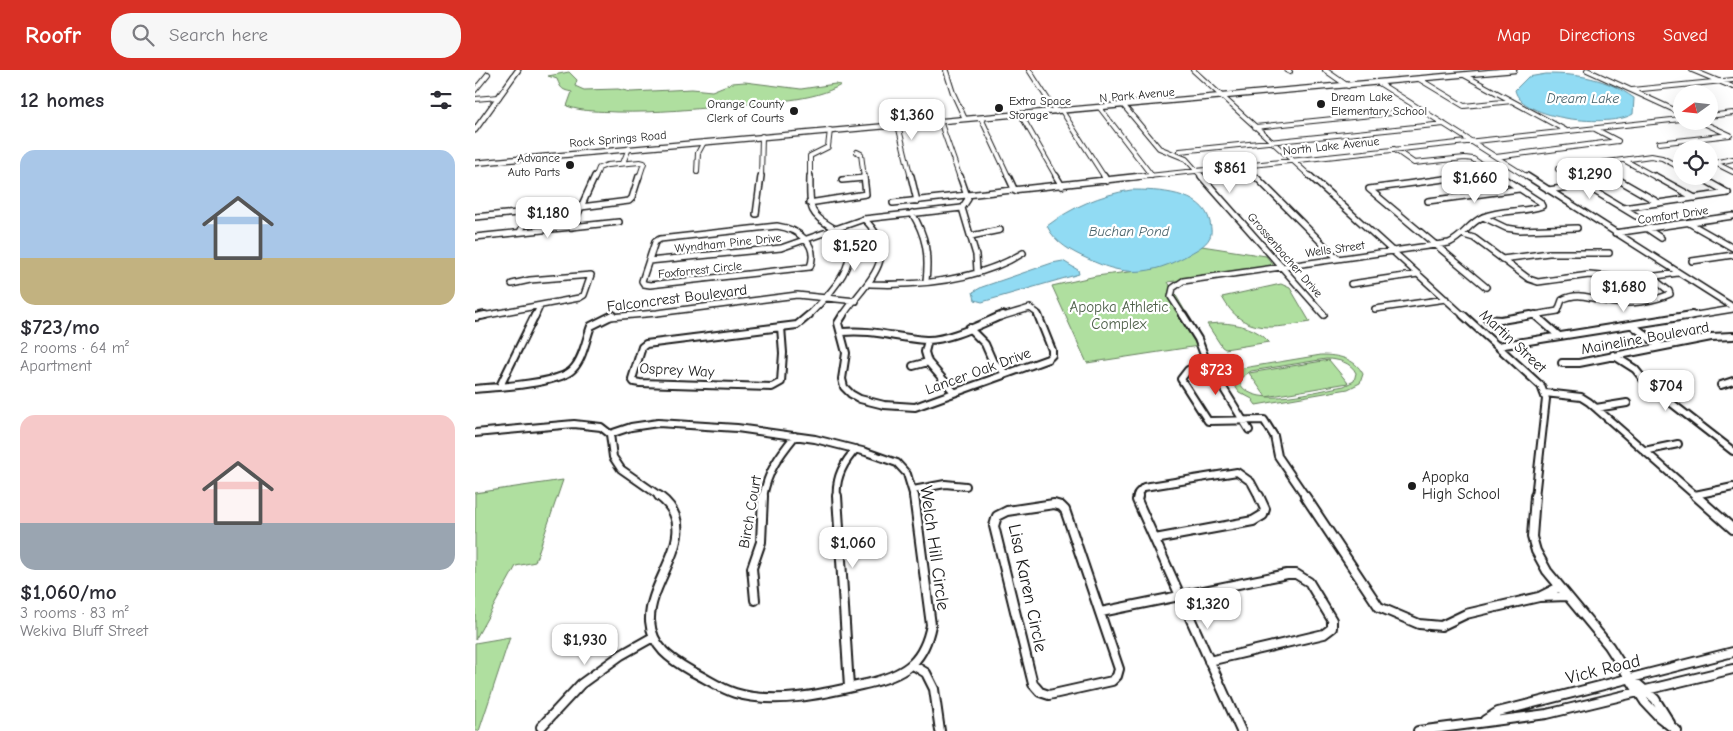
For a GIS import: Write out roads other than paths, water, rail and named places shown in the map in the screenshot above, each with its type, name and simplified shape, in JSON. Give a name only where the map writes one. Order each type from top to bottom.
[{"type":"main road","points":[[475,130],[518,70]]},
{"type":"main road","name":"N Park Avenue","points":[[762,136],[1059,112],[1514,70]]},
{"type":"main road","name":"Rock Springs Road","points":[[475,163],[762,136]]},
{"type":"street","points":[[1029,70],[1107,181]]},
{"type":"street","name":"Martin Street","points":[[1193,70],[1535,379],[1545,393],[1546,399],[1531,527],[1533,542],[1540,561],[1559,587],[1608,644],[1659,717],[1670,722],[1677,731]]},
{"type":"street","points":[[1325,70],[1348,86]]},
{"type":"street","points":[[1587,70],[1673,109]]},
{"type":"street","points":[[1692,70],[1733,86]]},
{"type":"street","points":[[946,71],[965,119]]},
{"type":"street","points":[[475,90],[488,74]]},
{"type":"street","points":[[1464,75],[1567,131]]},
{"type":"street","points":[[475,79],[484,78]]},
{"type":"street","points":[[1419,79],[1464,106],[1512,101]]},
{"type":"street","points":[[1631,90],[1733,80]]},
{"type":"street","points":[[1379,83],[1733,308]]},
{"type":"street","points":[[475,100],[498,98]]},
{"type":"street","name":"Grossenbacher Drive","points":[[1124,106],[1159,148],[1186,159],[1197,170],[1324,315]]},
{"type":"street","points":[[1101,108],[1153,176]]},
{"type":"street","points":[[925,109],[930,122]]},
{"type":"street","points":[[1255,126],[1421,110]]},
{"type":"street","points":[[1718,115],[1733,113]]},
{"type":"street","points":[[1021,114],[1062,186]]},
{"type":"street","points":[[981,118],[1015,190]]},
{"type":"street","name":"North Lake Avenue","points":[[893,203],[1673,120]]},
{"type":"street","points":[[940,121],[968,199],[962,208],[976,255],[977,271]]},
{"type":"street","points":[[898,124],[917,201]]},
{"type":"street","points":[[1180,151],[1444,124]]},
{"type":"street","points":[[1496,157],[1617,142],[1593,128]]},
{"type":"street","points":[[830,130],[828,147],[810,156],[809,202],[811,210],[816,217],[836,229]]},
{"type":"street","points":[[1718,130],[1732,136]]},
{"type":"street","points":[[756,214],[761,178],[762,136]]},
{"type":"street","points":[[1659,142],[1732,136]]},
{"type":"street","points":[[697,172],[698,153],[704,142]]},
{"type":"street","points":[[623,163],[629,148]]},
{"type":"street","points":[[1394,149],[1414,163],[1470,158],[1540,202],[1542,206],[1483,217],[1470,224],[1464,235],[1474,238],[1529,279],[1537,282],[1576,276],[1634,279],[1678,273]]},
{"type":"street","points":[[809,202],[866,194],[861,154],[857,152]]},
{"type":"street","points":[[1635,216],[1558,168],[1657,157],[1673,164]]},
{"type":"street","points":[[1733,159],[1715,163],[1733,172]]},
{"type":"street","points":[[1624,160],[1695,198]]},
{"type":"street","points":[[573,227],[581,207],[599,168],[623,163],[645,163],[632,198],[623,203],[581,207]]},
{"type":"street","points":[[1589,164],[1659,203]]},
{"type":"street","points":[[1245,165],[1337,258]]},
{"type":"street","points":[[1485,287],[1369,189],[1495,173]]},
{"type":"street","points":[[842,180],[864,178]]},
{"type":"street","points":[[1548,190],[1584,185]]},
{"type":"street","points":[[1623,208],[1728,194],[1712,185]]},
{"type":"street","points":[[1428,201],[1519,189]]},
{"type":"street","name":"Wyndham Pine Drive","points":[[649,261],[781,248],[865,219],[962,208]]},
{"type":"street","points":[[475,217],[528,212],[529,215],[520,232]]},
{"type":"street","points":[[912,213],[922,230],[929,254],[926,281]]},
{"type":"street","name":"Comfort Drive","points":[[1615,233],[1733,216]]},
{"type":"street","points":[[1483,217],[1506,228],[1519,230],[1577,228]]},
{"type":"street","points":[[1724,218],[1733,222]]},
{"type":"street","name":"Lancer Oak Drive","points":[[842,332],[863,330],[928,340],[947,336],[1022,309],[1030,308],[1037,313],[1052,350],[1052,355],[1048,360],[915,407],[899,407],[857,399],[847,392],[842,381],[846,356],[842,332],[838,323],[869,284],[877,272],[881,260],[878,234],[865,219]]},
{"type":"street","points":[[475,237],[619,222]]},
{"type":"street","points":[[1688,223],[1733,248]]},
{"type":"street","name":"Foxforrest Circle","points":[[777,226],[787,228],[807,239],[812,245],[812,264],[810,267],[650,285],[644,284],[642,281],[655,242],[665,238],[777,226]]},
{"type":"street","points":[[1646,228],[1661,238]]},
{"type":"street","name":"Osprey Way","points":[[781,327],[783,353],[781,382],[772,387],[640,383],[634,382],[632,379],[642,347],[646,344],[801,323],[842,276],[848,263],[846,239],[836,229]]},
{"type":"street","points":[[971,236],[1000,230]]},
{"type":"street","name":"Wells Street","points":[[1208,363],[1198,340],[1171,297],[1171,292],[1175,286],[1182,281],[1436,245],[1459,239],[1464,235]]},
{"type":"street","points":[[1502,259],[1549,253],[1609,252]]},
{"type":"street","points":[[869,284],[896,285],[977,271],[1016,259],[1023,253]]},
{"type":"street","points":[[1692,261],[1733,255]]},
{"type":"street","points":[[1351,284],[1418,274]]},
{"type":"street","points":[[476,318],[570,300],[584,295],[591,275],[530,280],[512,284]]},
{"type":"street","points":[[1487,319],[1501,320],[1558,311],[1562,300],[1575,296],[1594,297],[1621,303],[1670,294],[1665,286],[1651,277]]},
{"type":"street","name":"Falconcrest Boulevard","points":[[475,389],[561,376],[573,370],[591,326],[614,315],[657,312],[797,295],[824,296],[856,301]]},
{"type":"street","points":[[1375,310],[1446,299]]},
{"type":"street","points":[[500,386],[539,306]]},
{"type":"street","points":[[1498,346],[1733,308]]},
{"type":"street","points":[[1534,316],[1559,336]]},
{"type":"street","points":[[1632,325],[1660,346]]},
{"type":"street","points":[[969,328],[985,344],[992,360],[1005,374]]},
{"type":"street","name":"Maineline Boulevard","points":[[1562,363],[1579,363],[1597,360],[1613,354],[1733,336]]},
{"type":"street","points":[[928,340],[925,352],[928,362],[954,392]]},
{"type":"street","points":[[1613,354],[1635,369],[1647,384],[1733,451]]},
{"type":"street","points":[[913,366],[928,362]]},
{"type":"street","points":[[1249,430],[1242,419],[1208,363],[1182,373],[1183,386],[1208,421],[1242,419],[1264,420],[1274,436],[1279,456],[1379,607],[1419,624],[1441,626],[1465,614],[1539,596],[1559,587]]},
{"type":"street","points":[[1721,385],[1733,381]]},
{"type":"street","points":[[1545,393],[1581,397],[1596,408],[1733,529]]},
{"type":"street","points":[[1596,408],[1627,403]]},
{"type":"street","points":[[475,433],[534,426],[584,424],[603,428],[610,434]]},
{"type":"street","name":"Welch Hill Circle","points":[[644,424],[721,426],[832,442],[891,460],[902,467],[909,477],[913,490],[931,624],[929,640],[913,665],[886,679],[815,695],[785,698],[751,696],[720,688],[666,656],[653,637],[649,608],[654,589],[676,546],[678,528],[676,512],[664,499],[621,471],[612,458],[610,434],[644,424]]},
{"type":"street","name":"Birch Court","points":[[755,600],[752,568],[761,542],[766,481],[775,461],[795,436]]},
{"type":"street","points":[[1644,451],[1678,444]]},
{"type":"street","points":[[849,687],[836,486],[839,472],[845,460],[856,450]]},
{"type":"street","points":[[1155,539],[1253,520],[1263,515],[1265,508],[1248,478],[1244,474],[1237,472],[1144,487],[1138,493],[1137,500],[1241,731]]},
{"type":"street","points":[[913,490],[945,484],[966,486]]},
{"type":"street","points":[[1695,495],[1733,487]]},
{"type":"street","name":"Lisa Karen Circle","points":[[1054,504],[1061,506],[1065,510],[1101,612],[1119,669],[1117,676],[1112,681],[1049,694],[1041,692],[1033,684],[994,526],[997,516],[1007,511],[1054,504]]},
{"type":"street","points":[[1101,612],[1287,574],[1296,574],[1309,582],[1332,620],[1332,628],[1324,634],[1209,661]]},
{"type":"street","points":[[1539,596],[1548,598],[1567,596]]},
{"type":"street","points":[[541,727],[581,684],[621,655],[653,637]]},
{"type":"street","name":"Vick Road","points":[[1484,721],[1498,712],[1733,652]]},
{"type":"street","points":[[913,665],[926,673],[934,689],[940,731]]},
{"type":"street","name":"Vick Road","points":[[1418,731],[1484,721],[1514,720],[1547,714],[1733,670]]},
{"type":"street","points":[[935,731],[936,710]]},
{"type":"water","name":"Dream Lake","points":[[1546,74],[1592,78],[1624,91],[1634,98],[1633,114],[1622,118],[1588,120],[1549,114],[1533,108],[1521,100],[1515,90],[1528,77]]},
{"type":"water","name":"Buchan Pond","points":[[1131,190],[1166,192],[1189,198],[1206,212],[1211,228],[1210,237],[1206,243],[1186,256],[1161,267],[1149,270],[1126,271],[1101,265],[1070,250],[1059,242],[1047,226],[1066,213],[1087,203],[1108,195]]},
{"type":"water","points":[[1063,261],[1078,270],[1079,274],[982,302],[975,300],[973,292],[982,287]]},
{"type":"place","name":"Dream Lake Elementary School","points":[[1321,104]]},
{"type":"place","name":"Extra Space Storage","points":[[999,108]]},
{"type":"place","name":"Orange County Clerk of Courts","points":[[794,111]]},
{"type":"place","name":"Advance Auto Parts","points":[[570,165]]},
{"type":"place","name":"Apopka High School","points":[[1412,486]]},
{"type":"park label","name":"Apopka Athletic Complex","points":[[1119,316]]}]
